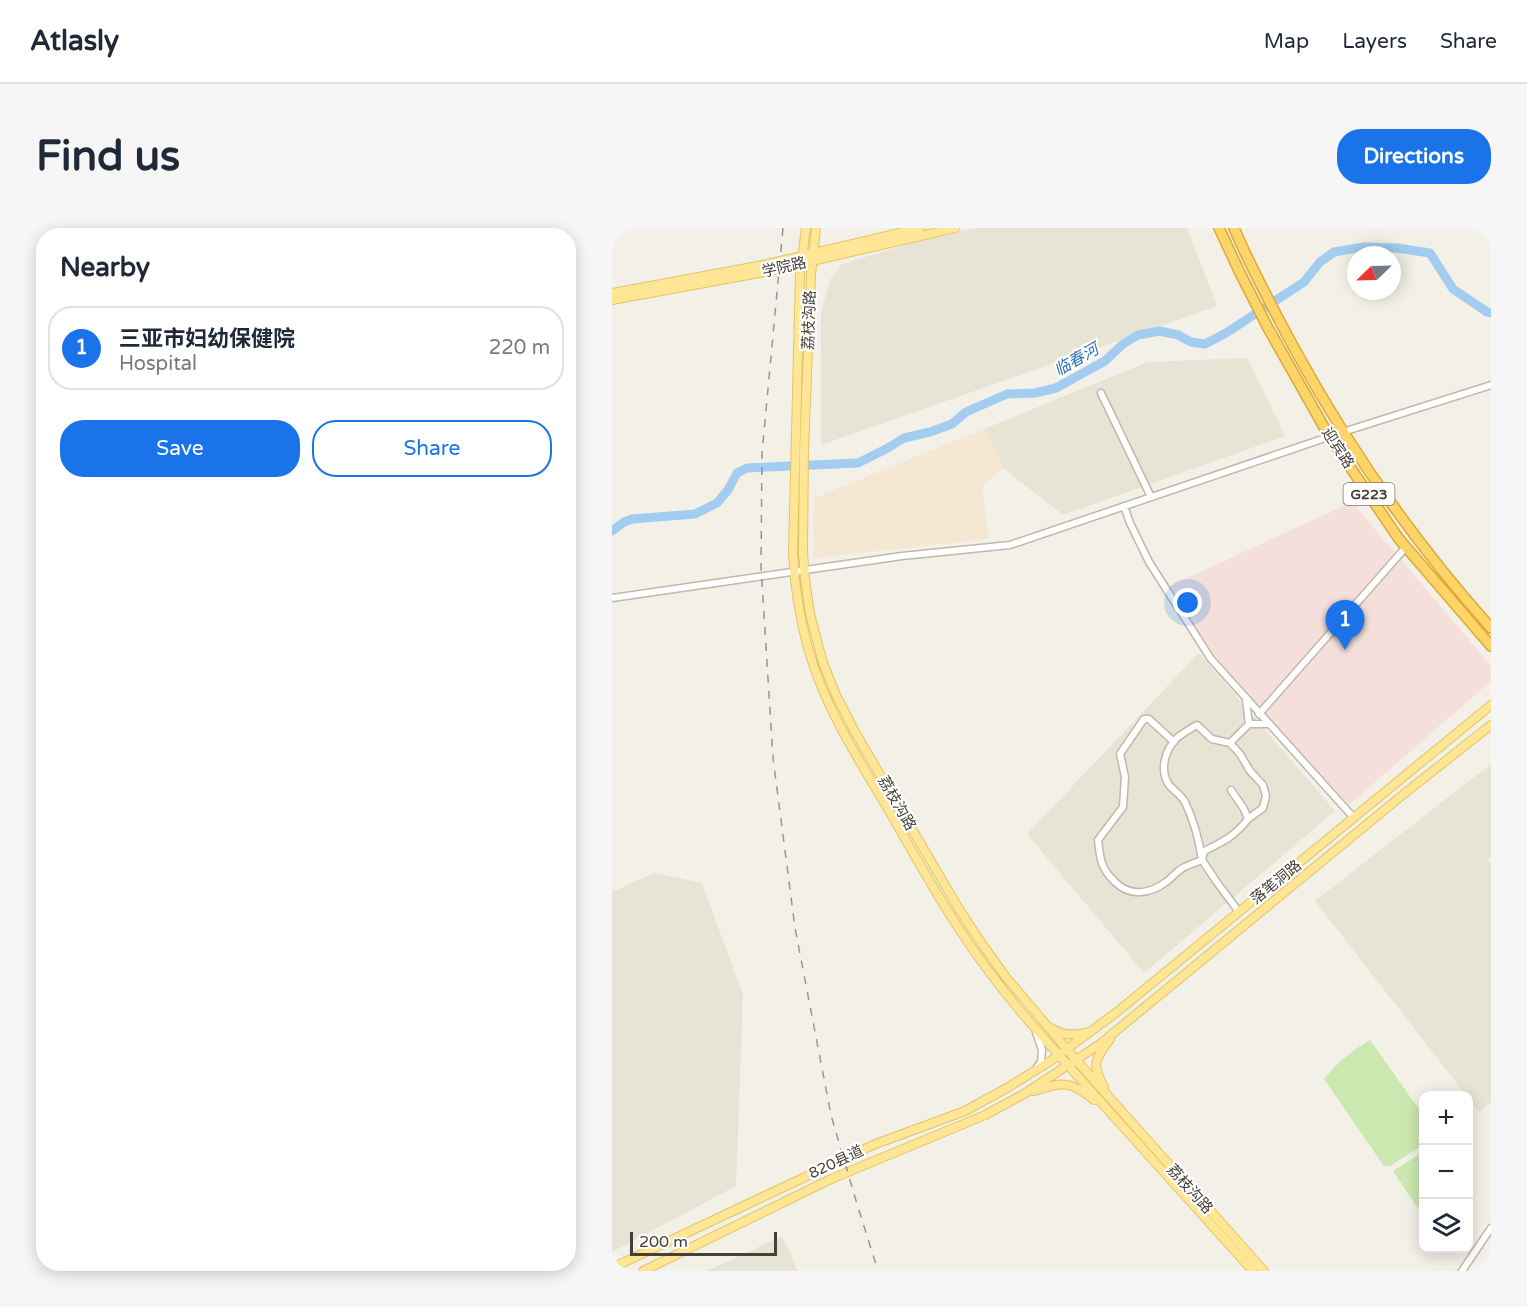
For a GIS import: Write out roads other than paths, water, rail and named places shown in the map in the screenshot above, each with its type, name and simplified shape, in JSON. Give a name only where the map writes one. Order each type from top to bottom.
[{"type":"highway","name":"迎宾路","points":[[1220,228],[1268,328],[1329,436],[1406,547],[1491,646]]},
{"type":"highway","name":"迎宾路","points":[[1234,228],[1280,322],[1319,394],[1343,432],[1372,476],[1458,591],[1491,628]]},
{"type":"main road","name":"荔枝沟路","points":[[806,228],[802,260],[800,449],[804,486],[804,569],[810,614],[823,663],[836,695],[855,732],[981,944],[1067,1050],[1264,1271]]},
{"type":"main road","name":"荔枝沟路","points":[[816,228],[812,257],[800,449],[795,486],[793,553],[803,631],[827,699],[914,853],[973,950],[1029,1021],[1253,1271]]},
{"type":"main road","name":"学院路","points":[[612,300],[765,272],[920,228]]},
{"type":"main road","name":"学院路","points":[[812,257],[956,228]]},
{"type":"main road","name":"学院路","points":[[612,293],[802,260]]},
{"type":"main road","name":"落笔洞路","points":[[1059,1055],[1134,998],[1491,705]]},
{"type":"main road","name":"落笔洞路","points":[[1068,1065],[1100,1044],[1491,725]]},
{"type":"main road","points":[[1126,1022],[1122,1023],[1120,1019],[1134,998]]},
{"type":"main road","points":[[1045,1023],[1058,1032],[1074,1036],[1087,1033],[1100,1025]]},
{"type":"main road","points":[[1112,1101],[1096,1072],[1096,1061],[1115,1031]]},
{"type":"main road","name":"820县道","points":[[612,1268],[873,1145],[964,1111],[994,1096],[1059,1055]]},
{"type":"main road","name":"820县道","points":[[643,1271],[831,1179],[986,1115],[1024,1094],[1068,1065]]},
{"type":"main road","points":[[1024,1094],[1057,1084],[1070,1084],[1106,1107]]},
{"type":"street","points":[[612,598],[804,569],[1010,545],[1329,436],[1491,385]]},
{"type":"street","points":[[1101,393],[1151,497]]},
{"type":"street","points":[[1124,506],[1149,562],[1211,659],[1354,818]]},
{"type":"street","points":[[1259,714],[1406,547]]},
{"type":"street","points":[[1246,699],[1249,724]]},
{"type":"street","points":[[1174,742],[1149,719],[1144,719],[1120,754],[1125,777],[1123,807],[1098,840],[1100,860],[1107,875],[1121,888],[1133,893],[1147,891],[1166,883],[1180,870],[1202,860]]},
{"type":"street","points":[[1230,743],[1249,724],[1268,724]]},
{"type":"street","points":[[1202,860],[1204,851],[1238,832],[1248,819],[1263,808],[1266,796],[1263,785],[1230,743],[1212,739],[1197,725],[1178,738],[1171,746],[1164,764],[1164,775],[1170,786],[1183,798],[1193,820],[1202,860],[1239,912]]},
{"type":"street","points":[[1231,790],[1248,819]]},
{"type":"street","points":[[1029,1021],[1038,1036],[1042,1050],[1041,1062],[1033,1073]]},
{"type":"street","points":[[1462,1271],[1491,1228]]},
{"type":"waterway","name":"临春河","points":[[612,531],[632,519],[695,514],[717,503],[728,490],[737,473],[747,468],[858,463],[904,438],[952,424],[966,412],[1007,394],[1035,393],[1056,388],[1105,361],[1123,344],[1138,335],[1160,331],[1178,335],[1191,342],[1205,344],[1226,333],[1304,282],[1320,262],[1334,252],[1364,247],[1397,248],[1430,253],[1453,289],[1491,313]]},
{"type":"railway","points":[[783,228],[762,453],[761,566],[773,758],[795,928],[831,1115],[878,1271]]},
{"type":"place","name":"三亚市妇幼保健院","points":[[1345,650]]}]
